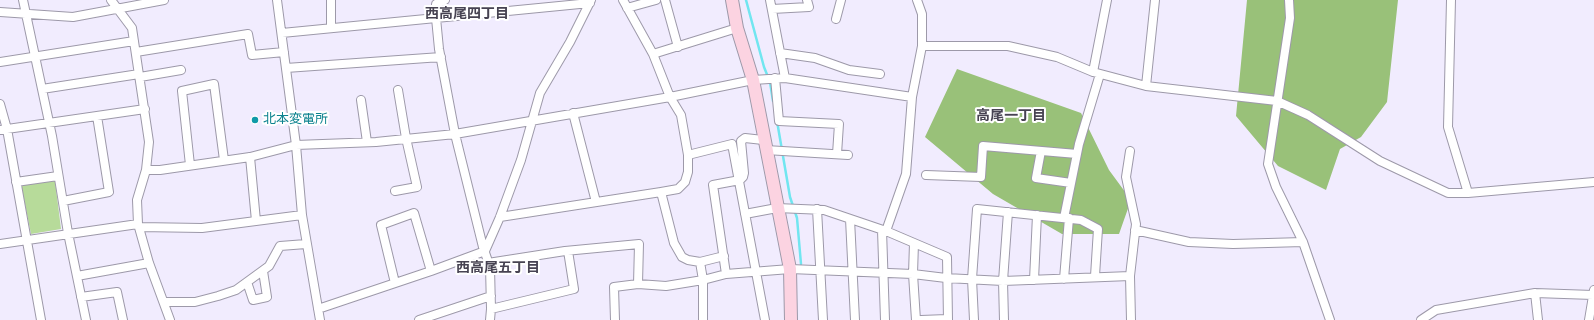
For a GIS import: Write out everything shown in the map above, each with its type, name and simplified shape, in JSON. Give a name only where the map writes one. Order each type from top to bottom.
[{"type":"street","points":[[23,0],[49,123],[68,234],[86,320]]},
{"type":"street","points":[[111,0],[116,9],[132,28],[149,142],[146,170],[137,200],[138,226],[149,263],[170,320]]},
{"type":"street","points":[[0,12],[26,15],[73,17],[164,0]]},
{"type":"street","points":[[277,0],[296,145],[302,215],[320,320]]},
{"type":"street","points":[[331,0],[331,28]]},
{"type":"street","points":[[445,0],[436,4],[436,18],[441,56],[455,134],[490,267],[490,320]]},
{"type":"street","points":[[500,217],[678,189],[685,182],[688,172],[688,156],[683,137],[681,115],[670,97],[653,54],[623,0]]},
{"type":"street","points":[[627,8],[656,0]]},
{"type":"street","points":[[665,0],[678,47]]},
{"type":"street","points":[[732,0],[737,28],[753,80],[764,145],[790,269],[791,320]]},
{"type":"street","points":[[770,0],[785,78]]},
{"type":"street","points":[[772,9],[809,7],[807,0]]},
{"type":"street","points":[[836,19],[841,0]]},
{"type":"street","points":[[885,320],[883,273],[884,230],[906,174],[912,97],[922,46],[922,14],[917,0]]},
{"type":"street","points":[[1064,279],[1066,218],[1071,183],[1096,73],[1107,0]]},
{"type":"street","points":[[1146,86],[1155,0]]},
{"type":"street","points":[[1289,0],[1290,18],[1268,164],[1276,187],[1304,242],[1330,320]]},
{"type":"street","points":[[1452,0],[1448,127],[1468,193]]},
{"type":"street","points":[[282,32],[590,2]]},
{"type":"street","points":[[318,309],[485,251],[500,217],[521,160],[531,120],[540,93],[570,42],[590,2]]},
{"type":"street","points":[[653,54],[737,28]]},
{"type":"street","points":[[136,52],[248,34],[252,55],[284,52]]},
{"type":"street","points":[[0,62],[134,41]]},
{"type":"street","points":[[922,46],[1008,46],[1057,57],[1096,73],[1146,86],[1277,101],[1308,115],[1380,161],[1448,193],[1468,193],[1594,182]]},
{"type":"street","points":[[780,53],[815,58],[849,70],[880,74]]},
{"type":"street","points":[[286,68],[441,56]]},
{"type":"street","points":[[42,89],[181,70]]},
{"type":"street","points":[[775,78],[779,121],[838,124],[837,154]]},
{"type":"street","points":[[146,170],[160,170],[250,157],[296,145],[367,142],[455,134],[670,97],[753,80],[785,78],[912,97]]},
{"type":"street","points":[[190,165],[182,91],[214,84],[224,160]]},
{"type":"street","points":[[395,191],[417,187],[406,138],[398,90]]},
{"type":"street","points":[[361,100],[367,142]]},
{"type":"street","points":[[0,104],[3,129],[16,182],[41,320]]},
{"type":"street","points":[[3,129],[145,109]]},
{"type":"street","points":[[574,113],[596,202]]},
{"type":"street","points":[[63,201],[109,192],[97,116]]},
{"type":"street","points":[[726,274],[713,185],[739,180],[743,177],[744,173],[741,141],[745,138],[764,145],[848,154]]},
{"type":"street","points":[[688,156],[732,144],[765,320]]},
{"type":"street","points":[[926,175],[981,177],[983,146],[1077,154]]},
{"type":"street","points":[[1041,151],[1036,178],[1071,183]]},
{"type":"street","points":[[1130,151],[1126,177],[1136,224],[1130,276],[1131,320]]},
{"type":"street","points":[[250,157],[256,221]]},
{"type":"street","points":[[16,182],[58,176]]},
{"type":"street","points":[[661,192],[674,242],[682,256],[688,260],[700,262],[724,256]]},
{"type":"street","points":[[745,214],[777,208],[824,210],[884,230],[947,257],[946,278],[948,320],[921,320]]},
{"type":"street","points":[[974,320],[972,280],[977,208],[1081,220],[1098,229],[1095,276]]},
{"type":"street","points":[[817,209],[823,320]]},
{"type":"street","points":[[1004,320],[1003,281],[1008,212]]},
{"type":"street","points":[[396,283],[381,225],[414,213],[431,271]]},
{"type":"street","points":[[0,244],[138,226],[202,228],[302,215]]},
{"type":"street","points":[[1034,280],[1037,215]]},
{"type":"street","points":[[850,219],[855,320]]},
{"type":"street","points":[[1135,230],[1188,242],[1233,244],[1304,242]]},
{"type":"street","points":[[914,243],[913,274],[916,320]]},
{"type":"street","points":[[164,302],[195,302],[236,290],[269,266],[280,246],[306,244]]},
{"type":"street","points":[[488,263],[568,251],[640,244],[638,284]]},
{"type":"street","points":[[491,309],[574,289],[568,251]]},
{"type":"street","points":[[700,262],[703,280],[703,320]]},
{"type":"street","points":[[77,276],[149,263]]},
{"type":"street","points":[[615,320],[614,287],[638,284],[666,286],[703,280],[726,274],[755,271],[790,269],[852,271],[1003,281],[1064,279],[1095,276],[1130,276]]},
{"type":"street","points":[[247,282],[253,300],[267,297],[263,271]]},
{"type":"street","points":[[81,297],[116,292],[124,320]]},
{"type":"street","points":[[1420,320],[1436,310],[1535,293],[1593,292],[1589,320]]},
{"type":"street","points":[[1535,293],[1538,320]]},
{"type":"street","points":[[419,320],[490,296]]},
{"type":"green space","points":[[1247,0],[1398,0],[1387,102],[1361,137],[1340,149],[1326,190],[1278,166],[1236,116]]},
{"type":"green space","points":[[957,69],[1081,113],[1109,170],[1131,200],[1119,234],[1062,234],[993,194],[925,137]]},
{"type":"green space","points":[[55,181],[61,229],[31,234],[21,184]]},
{"type":"waterway","points":[[746,0],[764,67],[770,82],[773,101]]},
{"type":"waterway","points":[[777,121],[790,197],[797,218],[801,264]]},
{"type":"place","name":"北本変電所","points":[[255,120]]},
{"type":"district","name":"西高尾四丁目","points":[[467,14]]},
{"type":"district","name":"高尾一丁目","points":[[1011,116]]},
{"type":"district","name":"西高尾五丁目","points":[[498,268]]}]
